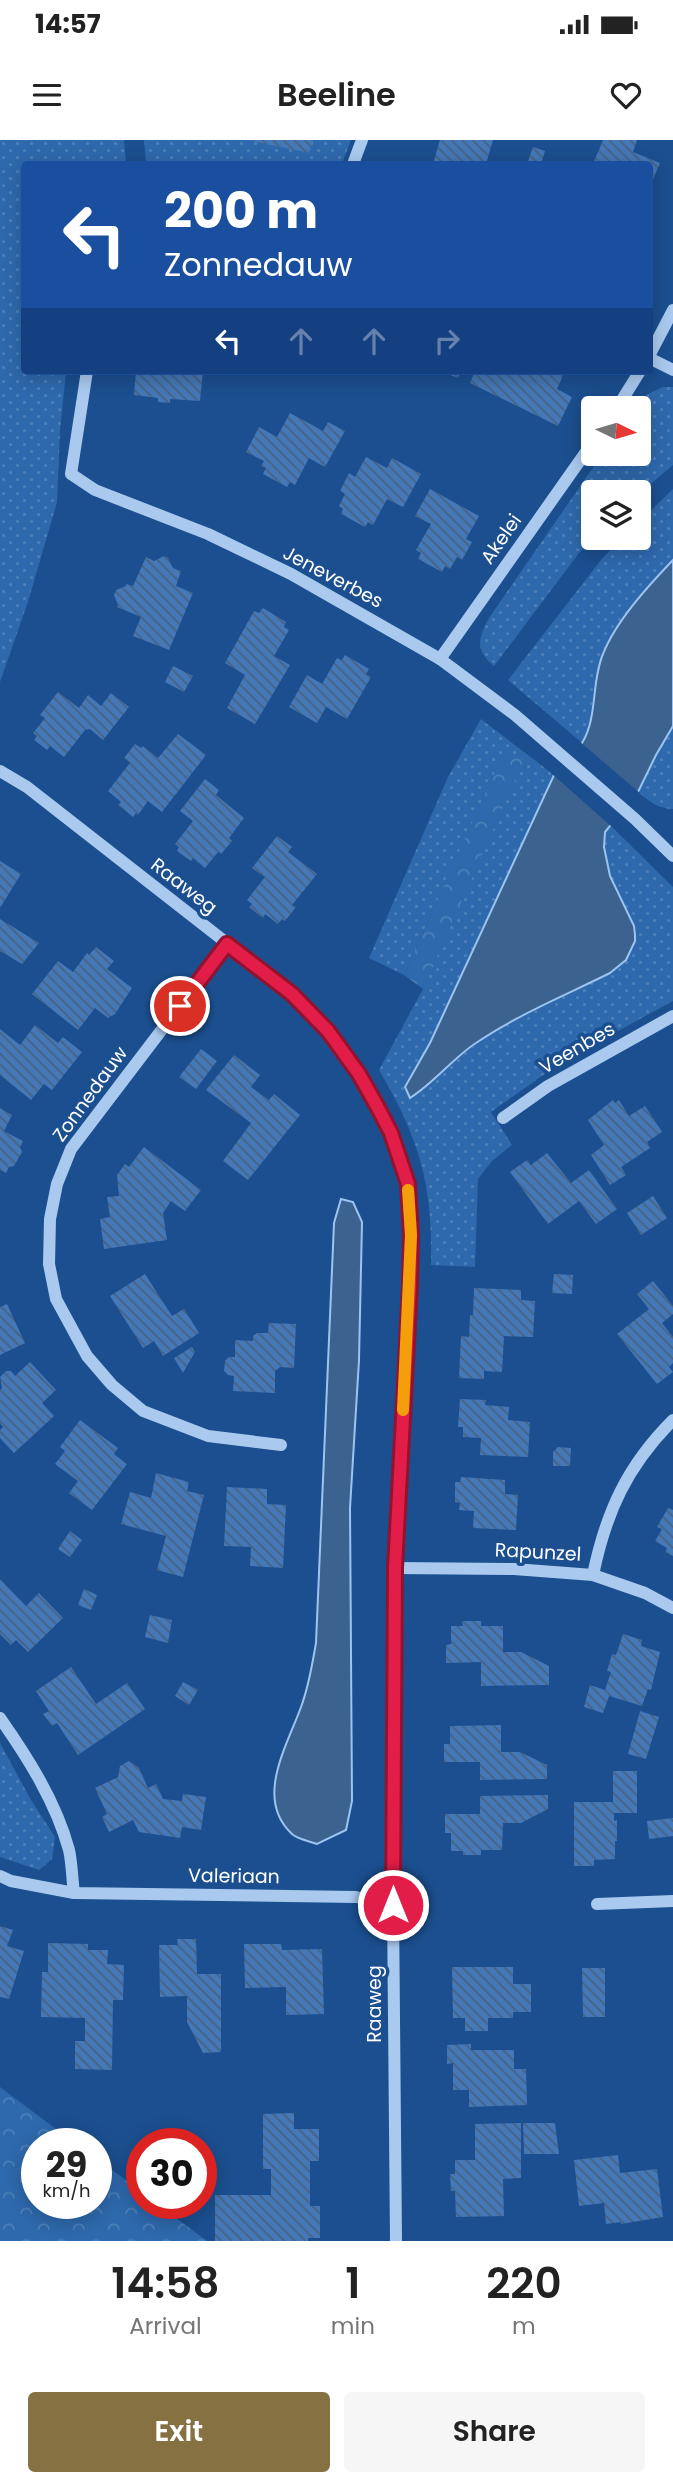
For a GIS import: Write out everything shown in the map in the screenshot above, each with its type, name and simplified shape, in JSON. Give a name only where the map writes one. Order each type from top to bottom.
[{"type":"street","points":[[355,161],[362,140]]},
{"type":"street","points":[[653,349],[673,310]]},
{"type":"street","points":[[653,359],[673,370]]},
{"type":"street","name":"Jeneverbes","points":[[86,375],[71,474],[95,490],[208,534],[279,568],[440,659],[515,715],[635,819],[673,856]]},
{"type":"street","points":[[624,396],[638,375]]},
{"type":"street","name":"Akelei","points":[[440,659],[581,459]]},
{"type":"street","name":"Raaweg","points":[[0,771],[27,787],[292,994],[328,1031],[359,1074],[391,1133],[408,1184],[410,1286],[395,1568],[393,1905],[396,2241]]},
{"type":"street","name":"Zonnedauw","points":[[227,944],[71,1149],[57,1184],[50,1219],[49,1264],[56,1299],[87,1356],[112,1385],[143,1411],[208,1436],[281,1445]]},
{"type":"street","name":"Veenbes","points":[[503,1118],[548,1086],[673,1016]]},
{"type":"street","points":[[593,1575],[601,1538],[619,1490],[654,1439],[673,1420]]},
{"type":"street","name":"Rapunzel","points":[[395,1568],[514,1569],[593,1575],[645,1592],[673,1608]]},
{"type":"street","points":[[0,1718],[54,1807],[69,1852],[74,1893]]},
{"type":"street","name":"Valeriaan","points":[[0,1876],[10,1881],[74,1893],[356,1897],[393,1905]]},
{"type":"street","points":[[597,1904],[673,1901]]},
{"type":"green space","points":[[0,140],[124,140],[126,161],[21,161],[21,375],[66,375],[57,502],[28,602],[0,682]]},
{"type":"green space","points":[[144,140],[351,140],[343,161],[146,161]]},
{"type":"green space","points":[[663,387],[673,387],[673,465],[651,484],[651,480],[584,480],[594,466],[651,466],[651,396],[646,396]]},
{"type":"green space","points":[[581,485],[582,550],[494,666],[483,654],[480,642],[483,629]]},
{"type":"green space","points":[[673,489],[673,560],[647,587],[603,655],[594,688],[591,718],[582,743],[508,680],[611,550],[651,550],[651,510]]},
{"type":"green space","points":[[481,719],[554,775],[430,1043],[405,1086],[453,1062],[492,1032],[610,973],[626,958],[634,941],[634,926],[606,863],[604,837],[609,824],[673,887],[673,1001],[563,1061],[491,1112],[512,1145],[492,1161],[478,1179],[475,1267],[431,1265],[429,1211],[421,1164],[405,1119],[379,1070],[423,989],[505,750],[404,975],[369,958],[448,777]]},
{"type":"green space","points":[[673,726],[673,809],[668,809],[658,806],[638,792]]},
{"type":"green space","points":[[505,749],[524,760],[423,989],[404,975]]},
{"type":"green space","points":[[0,1743],[55,1837],[52,1859],[39,1870],[0,1857]]},
{"type":"green space","points":[[0,2087],[55,2128],[21,2128],[21,2219],[112,2219],[112,2170],[126,2180],[126,2219],[177,2219],[207,2241],[0,2241]]},
{"type":"shaded area","points":[[673,560],[673,726],[638,792],[605,832],[604,847],[610,876],[634,926],[635,941],[626,960],[610,973],[492,1033],[467,1049],[410,1098],[405,1087],[430,1043],[554,775],[576,752],[587,733],[603,654],[616,629],[634,604]]},
{"type":"shaded area","points":[[341,1199],[353,1202],[362,1222],[359,1360],[350,1508],[352,1801],[346,1830],[317,1844],[294,1836],[281,1820],[275,1805],[274,1789],[282,1755],[306,1691],[316,1643],[334,1223]]},
{"type":"pier","points":[[579,741],[641,794],[612,827],[551,773]]},
{"type":"building","points":[[248,140],[313,140],[309,153]]},
{"type":"building","points":[[440,140],[493,140],[487,161],[434,161]]},
{"type":"building","points":[[603,140],[637,140],[633,152],[660,163],[653,180],[653,161],[594,161]]},
{"type":"building","points":[[533,147],[545,151],[542,161],[528,161]]},
{"type":"building","points":[[136,375],[203,375],[200,401],[170,399],[170,403],[158,402],[158,398],[134,395]]},
{"type":"building","points":[[473,375],[563,375],[557,389],[572,397],[558,426],[470,383]]},
{"type":"building","points":[[290,413],[323,431],[328,422],[345,431],[325,467],[309,458],[295,485],[290,482],[287,487],[263,474],[266,468],[261,466],[264,461],[246,452],[259,427],[277,437]]},
{"type":"building","points":[[366,457],[387,468],[392,458],[421,474],[403,507],[387,499],[373,525],[368,522],[365,527],[341,514],[343,509],[339,506],[345,494],[340,491],[349,473],[355,477]]},
{"type":"building","points":[[430,489],[479,516],[466,539],[472,542],[462,560],[457,557],[450,569],[445,566],[442,572],[418,559],[421,553],[416,550],[431,524],[415,516]]},
{"type":"building","points":[[164,556],[173,568],[181,571],[176,586],[193,593],[169,650],[133,636],[141,617],[117,607],[114,595],[116,590],[126,584],[133,586],[146,557],[154,561]]},
{"type":"building","points":[[263,608],[286,622],[284,627],[289,630],[274,656],[290,665],[255,724],[227,708],[245,675],[225,663],[254,611],[259,613]]},
{"type":"building","points":[[345,655],[369,669],[366,674],[371,677],[347,719],[326,707],[317,723],[289,707],[307,675],[322,684],[337,658],[342,660]]},
{"type":"building","points":[[173,666],[193,676],[184,692],[165,682]]},
{"type":"building","points":[[58,692],[79,708],[88,695],[101,706],[111,693],[129,707],[103,740],[90,729],[85,730],[64,757],[50,746],[47,750],[34,740],[37,736],[33,733],[45,718],[40,715]]},
{"type":"building","points":[[178,734],[206,755],[162,812],[148,801],[138,815],[136,813],[133,817],[118,805],[121,802],[108,791],[130,763],[124,758],[135,744],[141,748],[143,746],[158,758]]},
{"type":"building","points":[[205,779],[219,790],[216,795],[244,818],[229,838],[232,841],[221,854],[218,852],[205,868],[193,858],[191,861],[177,851],[179,847],[175,844],[193,821],[180,811]]},
{"type":"building","points":[[277,836],[292,847],[288,852],[317,874],[292,905],[296,907],[285,921],[282,919],[278,924],[265,914],[263,918],[249,907],[252,904],[247,900],[265,877],[252,868]]},
{"type":"building","points":[[0,861],[21,874],[0,908]]},
{"type":"building","points":[[0,919],[39,943],[22,964],[0,951]]},
{"type":"building","points":[[96,947],[114,961],[107,969],[132,988],[115,1014],[108,1018],[95,1008],[78,1030],[32,994],[58,961],[73,972],[87,953],[89,955]]},
{"type":"building","points":[[35,1025],[58,1043],[63,1037],[82,1052],[52,1090],[44,1084],[31,1100],[0,1075],[0,1029],[20,1045]]},
{"type":"building","points":[[201,1049],[217,1061],[196,1089],[179,1077]]},
{"type":"building","points":[[234,1055],[260,1075],[251,1087],[269,1100],[274,1094],[300,1115],[248,1180],[223,1161],[251,1123],[206,1090]]},
{"type":"building","points":[[613,1100],[615,1103],[619,1100],[629,1116],[645,1106],[662,1132],[647,1142],[650,1148],[621,1167],[626,1175],[610,1185],[591,1155],[604,1145],[588,1120]]},
{"type":"building","points":[[0,1108],[12,1115],[4,1131],[23,1141],[20,1147],[22,1152],[14,1166],[9,1167],[6,1173],[0,1170]]},
{"type":"building","points":[[144,1147],[201,1190],[185,1211],[171,1201],[163,1213],[167,1240],[104,1249],[100,1219],[110,1217],[107,1197],[119,1196],[117,1175],[125,1164],[129,1167]]},
{"type":"building","points":[[547,1153],[571,1183],[589,1170],[617,1209],[596,1224],[579,1201],[548,1224],[510,1172],[527,1160],[531,1165]]},
{"type":"building","points":[[653,1196],[667,1218],[641,1235],[627,1213]]},
{"type":"building","points":[[145,1274],[172,1316],[184,1309],[199,1333],[163,1356],[154,1341],[143,1348],[110,1296]]},
{"type":"building","points":[[554,1274],[573,1275],[572,1294],[552,1293]]},
{"type":"building","points":[[653,1281],[673,1306],[673,1314],[662,1323],[673,1337],[673,1363],[669,1367],[673,1372],[657,1384],[617,1334],[649,1309],[637,1294]]},
{"type":"building","points":[[474,1288],[521,1290],[521,1300],[535,1301],[533,1337],[504,1336],[502,1372],[484,1371],[484,1379],[459,1378],[461,1336],[469,1337]]},
{"type":"building","points":[[7,1304],[25,1343],[0,1355],[0,1307]]},
{"type":"building","points":[[269,1323],[296,1324],[294,1368],[280,1367],[275,1371],[275,1393],[233,1391],[234,1376],[224,1371],[225,1361],[229,1357],[235,1357],[235,1340],[253,1341],[253,1336],[257,1333],[268,1333]]},
{"type":"building","points":[[192,1347],[195,1352],[183,1373],[174,1358]]},
{"type":"building","points":[[30,1362],[56,1390],[42,1403],[54,1416],[14,1453],[0,1438],[0,1430],[3,1427],[0,1423],[0,1377],[6,1371],[11,1371],[15,1376]]},
{"type":"building","points":[[460,1399],[486,1400],[485,1405],[509,1407],[508,1420],[530,1422],[528,1457],[480,1455],[481,1438],[463,1437],[463,1427],[458,1427]]},
{"type":"building","points":[[80,1420],[118,1448],[114,1454],[127,1464],[92,1510],[69,1493],[78,1481],[55,1464],[65,1451],[60,1447]]},
{"type":"building","points":[[558,1447],[571,1448],[570,1466],[553,1466],[553,1452]]},
{"type":"building","points":[[156,1473],[189,1482],[187,1491],[204,1495],[183,1577],[157,1570],[166,1536],[121,1524],[130,1492],[151,1498]]},
{"type":"building","points":[[461,1477],[505,1480],[505,1494],[518,1495],[516,1530],[473,1528],[474,1511],[459,1510],[460,1503],[455,1502],[455,1482],[460,1482]]},
{"type":"building","points":[[227,1487],[267,1489],[267,1504],[286,1505],[283,1568],[250,1566],[251,1547],[224,1546]]},
{"type":"building","points":[[668,1508],[673,1510],[673,1556],[665,1552],[667,1548],[655,1541],[662,1529],[657,1527]]},
{"type":"building","points":[[70,1531],[82,1540],[70,1557],[58,1549]]},
{"type":"building","points":[[0,1579],[26,1606],[39,1593],[63,1618],[28,1652],[16,1640],[11,1645],[0,1634]]},
{"type":"building","points":[[84,1589],[97,1595],[91,1610],[78,1605]]},
{"type":"building","points":[[150,1615],[172,1620],[168,1643],[145,1637]]},
{"type":"building","points":[[462,1621],[481,1621],[481,1626],[503,1626],[503,1652],[521,1652],[549,1666],[549,1685],[481,1686],[481,1662],[446,1663],[446,1645],[451,1644],[451,1626],[463,1626]]},
{"type":"building","points":[[623,1634],[642,1640],[641,1646],[660,1652],[651,1690],[648,1689],[642,1706],[609,1696],[603,1713],[584,1707],[590,1685],[605,1690],[611,1672],[607,1671],[612,1654],[616,1655]]},
{"type":"building","points":[[71,1667],[96,1704],[127,1683],[145,1709],[78,1755],[57,1723],[52,1726],[43,1714],[49,1711],[36,1691]]},
{"type":"building","points":[[183,1682],[198,1690],[189,1705],[175,1696]]},
{"type":"building","points":[[640,1711],[659,1717],[646,1759],[628,1754]]},
{"type":"building","points":[[501,1725],[501,1752],[520,1752],[547,1765],[547,1779],[480,1780],[480,1762],[444,1762],[444,1744],[450,1744],[450,1726]]},
{"type":"building","points":[[129,1761],[139,1768],[148,1788],[156,1784],[163,1799],[182,1801],[183,1794],[206,1797],[201,1830],[182,1827],[180,1838],[139,1832],[133,1820],[109,1832],[102,1817],[107,1814],[95,1788],[118,1777],[120,1766]]},
{"type":"building","points":[[613,1771],[637,1771],[637,1813],[614,1813],[614,1821],[617,1820],[615,1859],[594,1860],[594,1866],[574,1866],[574,1802],[613,1802]]},
{"type":"building","points":[[548,1795],[548,1809],[521,1823],[503,1823],[502,1850],[481,1850],[481,1855],[463,1855],[463,1851],[451,1851],[451,1833],[445,1833],[445,1814],[480,1814],[480,1796]]},
{"type":"building","points":[[673,1818],[673,1836],[649,1839],[647,1821]]},
{"type":"building","points":[[0,1926],[13,1930],[7,1946],[24,1951],[9,1999],[0,1997]]},
{"type":"building","points":[[177,1939],[196,1939],[197,1974],[221,1974],[221,2052],[203,2053],[187,2022],[187,1996],[160,1997],[159,1945],[178,1945]]},
{"type":"building","points":[[48,1943],[88,1944],[88,1950],[108,1950],[107,1964],[124,1965],[123,2000],[113,2000],[112,2070],[75,2069],[75,2041],[85,2041],[85,2018],[41,2017],[42,1972],[48,1972]]},
{"type":"building","points":[[244,1944],[281,1944],[282,1950],[322,1949],[324,2014],[286,2015],[286,1987],[245,1988]]},
{"type":"building","points":[[452,1967],[513,1967],[513,1984],[531,1984],[531,2012],[513,2012],[513,2018],[488,2018],[488,2031],[465,2031],[465,2018],[453,2018]]},
{"type":"building","points":[[582,1968],[605,1968],[605,2017],[583,2017]]},
{"type":"building","points":[[471,2044],[471,2050],[514,2050],[514,2069],[526,2069],[527,2105],[469,2107],[469,2090],[453,2090],[453,2063],[447,2064],[447,2045]]},
{"type":"building","points":[[294,2113],[294,2129],[319,2129],[319,2161],[310,2161],[310,2206],[320,2206],[320,2238],[308,2238],[308,2241],[215,2241],[217,2195],[271,2195],[271,2169],[263,2169],[263,2114]]},
{"type":"building","points":[[521,2123],[521,2178],[503,2179],[504,2216],[456,2217],[455,2191],[451,2191],[450,2174],[455,2174],[455,2160],[475,2160],[475,2124]]},
{"type":"building","points":[[523,2123],[555,2123],[559,2154],[524,2154]]},
{"type":"building","points":[[618,2155],[620,2173],[657,2169],[663,2217],[606,2224],[604,2203],[579,2206],[574,2160]]},
{"type":"slow traffic","points":[[403,1410],[410,1286],[408,1190]]},
{"type":"route","points":[[180,1006],[227,944],[292,994],[328,1031],[359,1074],[391,1133],[408,1184],[410,1286],[395,1568],[393,1905]]}]
